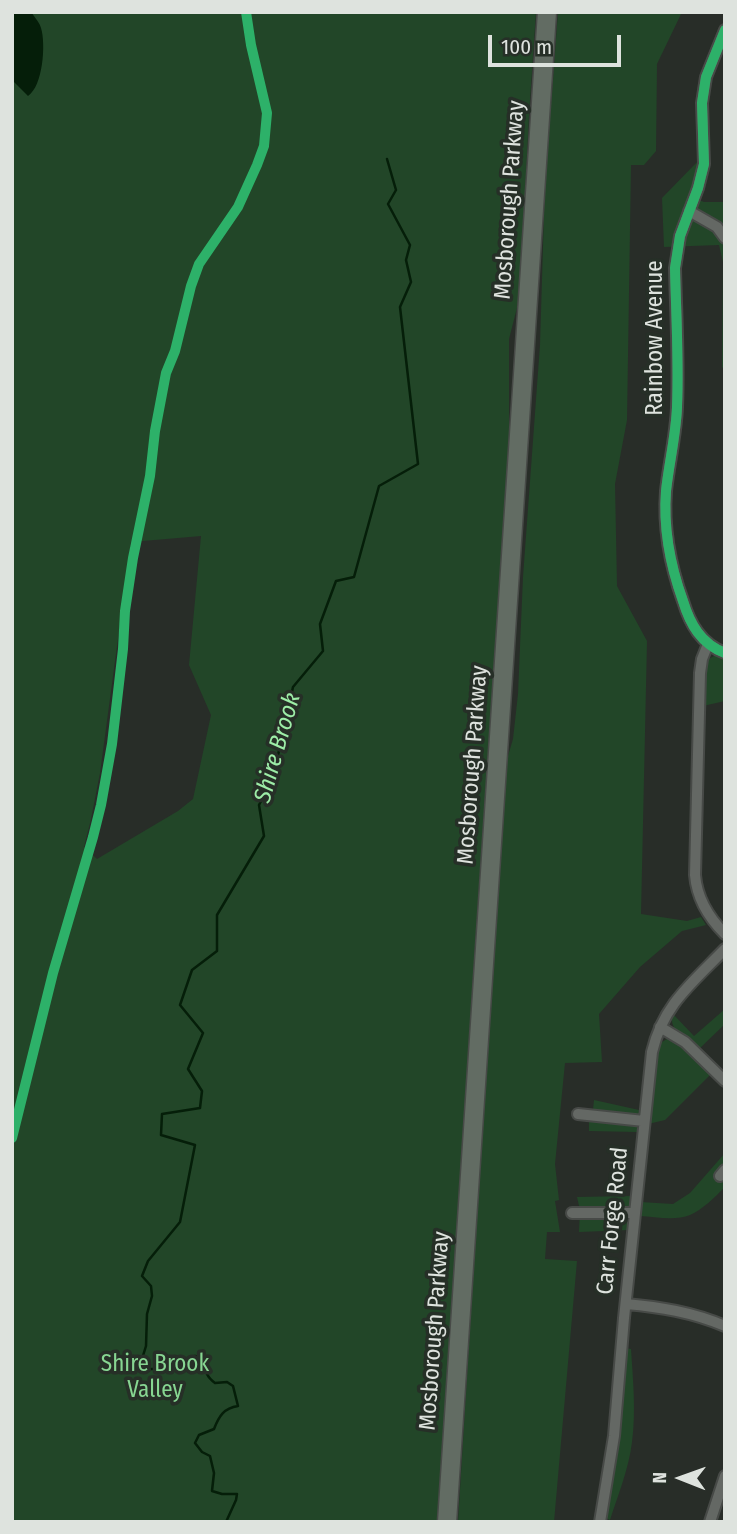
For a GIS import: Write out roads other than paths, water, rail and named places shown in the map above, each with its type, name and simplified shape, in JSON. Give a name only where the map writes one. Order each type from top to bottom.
[{"type":"highway","name":"Mosborough Parkway","points":[[447,1522],[547,12]]},
{"type":"street","name":"Rainbow Avenue","points":[[708,644],[696,630],[684,606],[670,560],[666,490],[677,406],[676,268],[680,236],[704,164],[702,103],[705,78],[725,30]]},
{"type":"street","points":[[689,211],[717,227],[725,237]]},
{"type":"street","points":[[725,653],[708,644],[700,673],[695,875],[702,903],[709,916],[725,934]]},
{"type":"street","name":"Carr Forge Road","points":[[600,1522],[614,1436],[652,1052],[660,1027],[676,999],[725,949]]},
{"type":"street","points":[[660,1027],[685,1042],[725,1081]]},
{"type":"street","points":[[578,1114],[644,1121]]},
{"type":"street","points":[[572,1213],[635,1213]]},
{"type":"street","points":[[625,1304],[687,1312],[725,1326]]},
{"type":"street","points":[[710,1522],[725,1476]]},
{"type":"waterway","name":"Shire Brook","points":[[226,1522],[237,1494],[212,1491],[214,1473],[210,1456],[202,1452],[195,1443],[199,1435],[214,1429],[226,1411],[238,1406],[233,1386],[227,1382],[215,1383],[207,1373],[206,1361],[195,1356],[162,1369],[146,1369],[142,1359],[146,1346],[147,1314],[152,1296],[151,1286],[142,1276],[148,1261],[180,1222],[195,1145],[161,1135],[162,1114],[200,1108],[202,1091],[188,1069],[203,1033],[180,1005],[192,970],[217,951],[217,915],[264,836],[259,805],[273,778],[293,687],[323,651],[320,624],[336,581],[354,577],[379,486],[418,464],[400,307],[411,282],[406,260],[410,245],[388,204],[396,190],[387,159]]},
{"type":"park label","name":"Shire Brook Valley","points":[[155,1378]]}]
